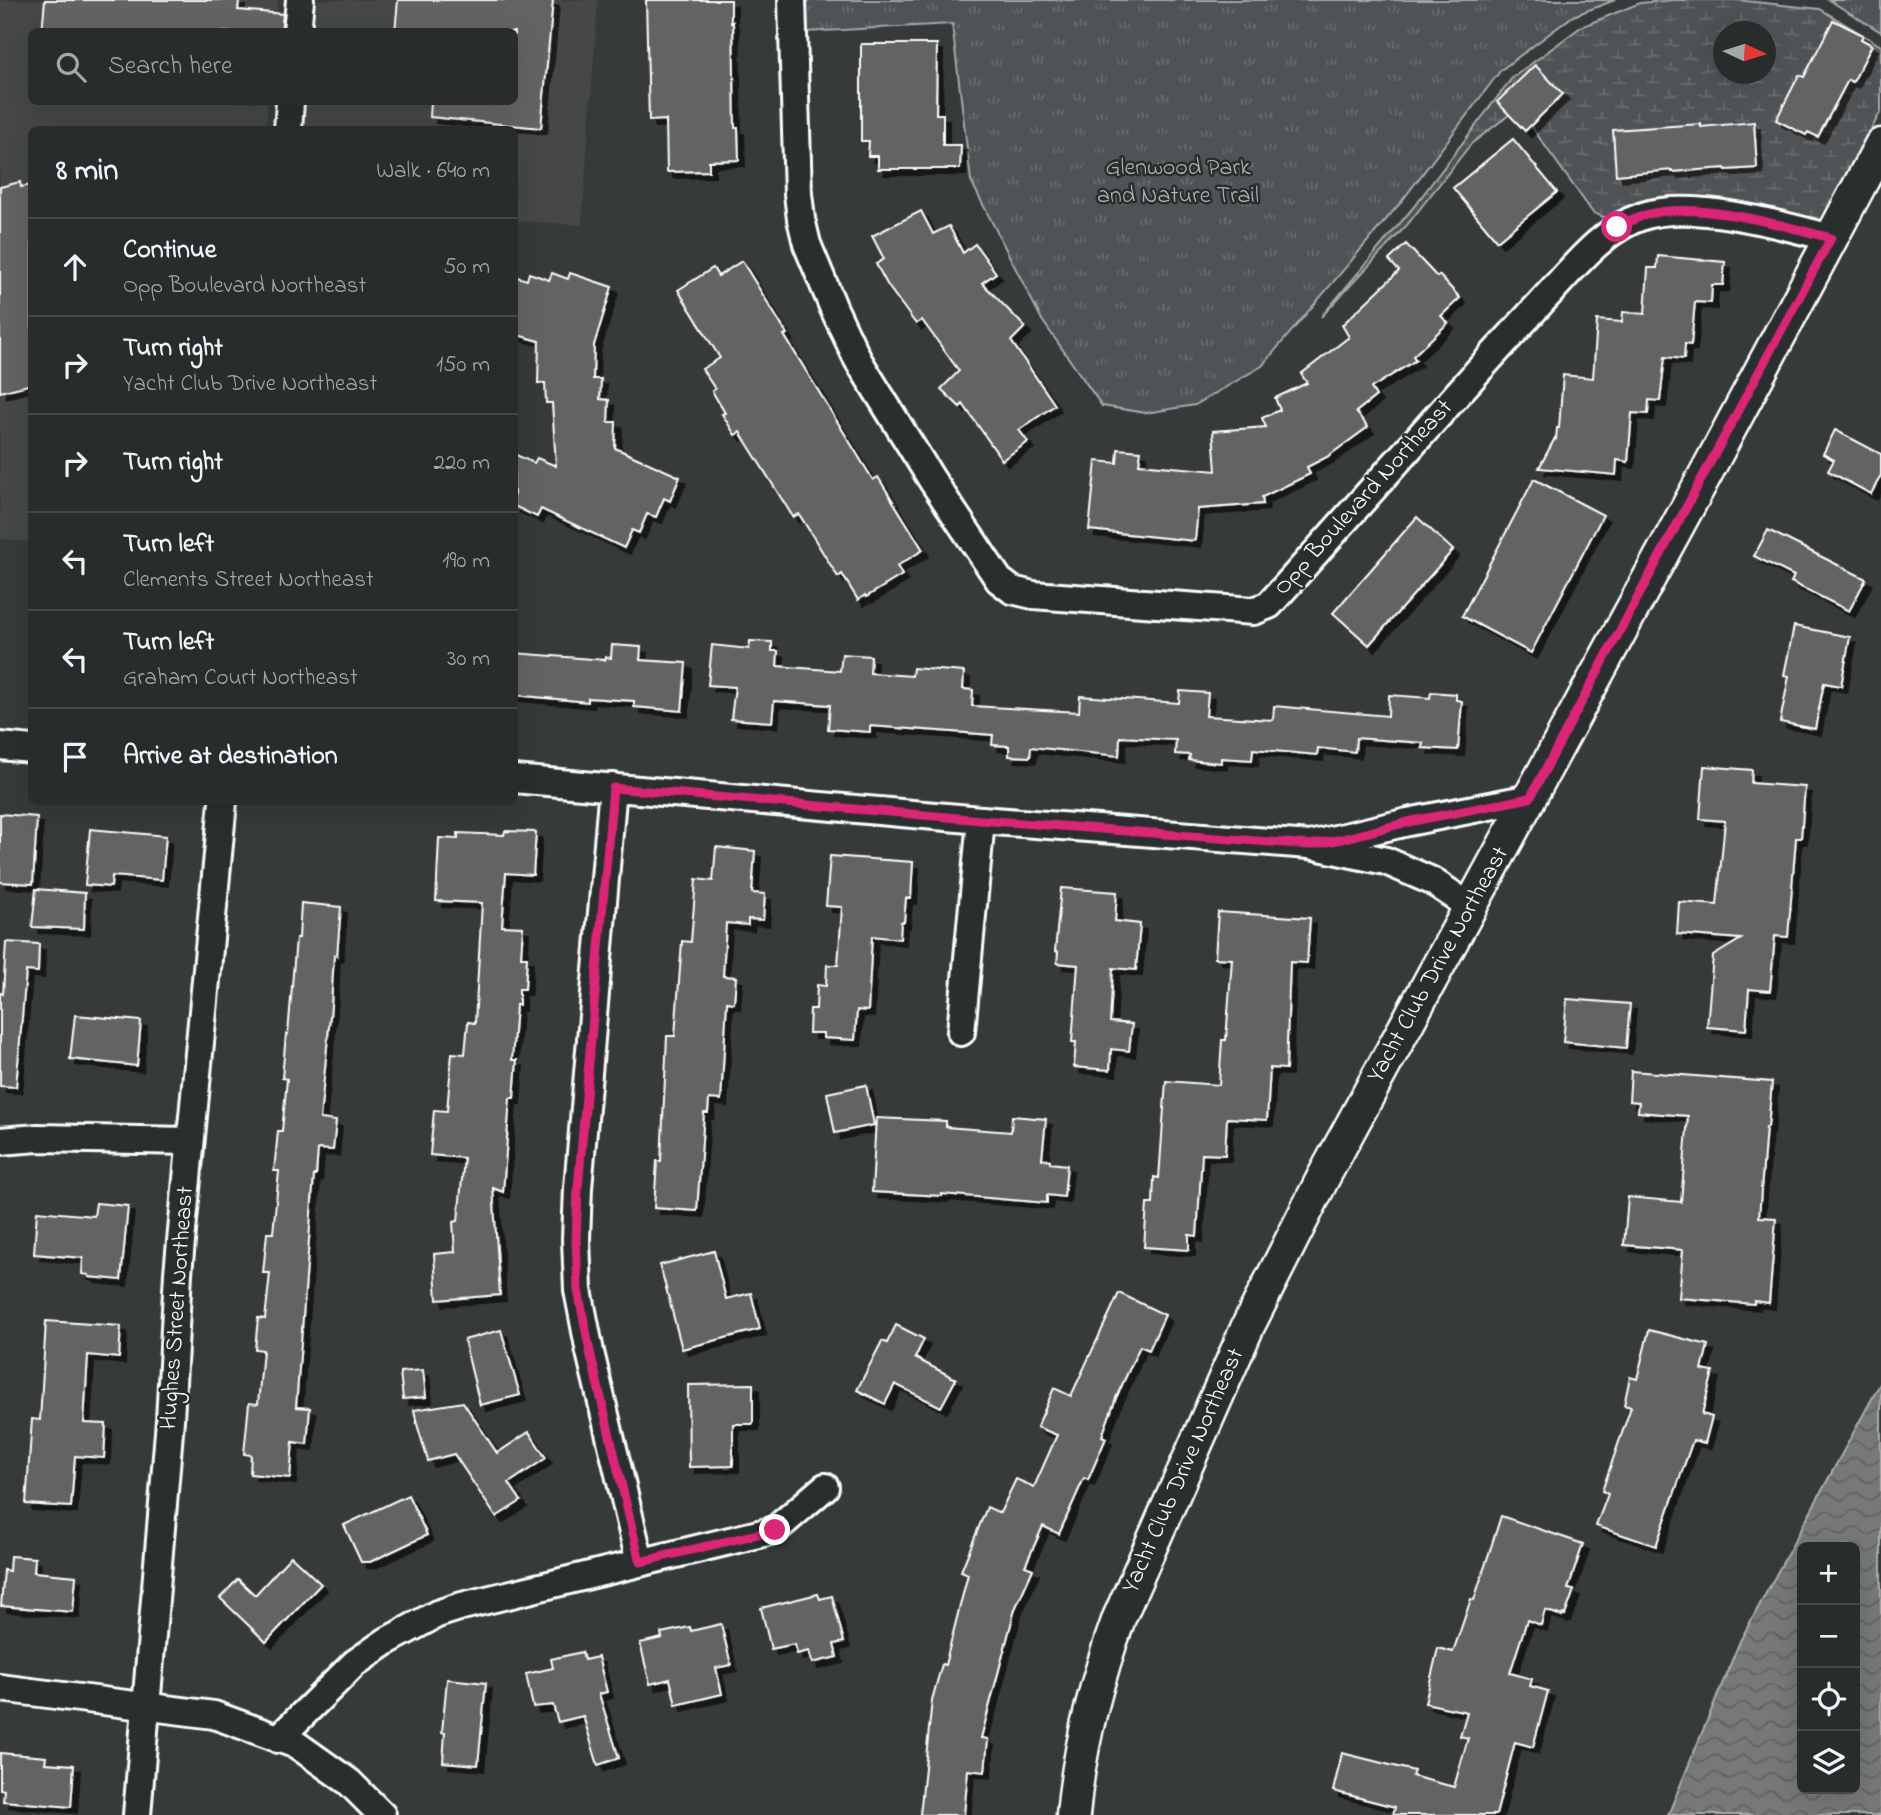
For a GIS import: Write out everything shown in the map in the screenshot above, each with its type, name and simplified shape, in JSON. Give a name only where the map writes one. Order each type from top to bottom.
[{"type":"street","points":[[297,28],[300,0]]},
{"type":"street","name":"Opp Boulevard Northeast","points":[[792,0],[798,194],[807,244],[858,360],[991,569],[999,580],[1012,590],[1033,594],[1254,611],[1269,605],[1505,341],[1617,227],[1644,215],[1691,211],[1780,224],[1831,238]]},
{"type":"street","points":[[288,126],[290,105]]},
{"type":"street","name":"Yacht Club Drive Northeast","points":[[1073,1815],[1082,1746],[1104,1660],[1119,1618],[1248,1326],[1323,1178],[1881,145]]},
{"type":"street","points":[[0,746],[28,749]]},
{"type":"street","points":[[518,779],[981,820],[1310,845],[1386,861],[1432,881],[1471,907]]},
{"type":"street","points":[[613,788],[578,1188],[576,1239],[578,1290],[590,1352],[640,1562]]},
{"type":"street","points":[[1310,845],[1432,816],[1530,798]]},
{"type":"street","name":"Hughes Street Northeast","points":[[136,1815],[170,1420],[178,1273],[223,805]]},
{"type":"street","points":[[961,1032],[981,820]]},
{"type":"street","points":[[0,1141],[38,1138],[190,1141]]},
{"type":"street","points":[[278,1738],[355,1662],[437,1614],[462,1605],[775,1530],[825,1487]]},
{"type":"street","points":[[0,1688],[214,1715],[297,1745],[349,1782],[382,1815]]},
{"type":"shaded area","points":[[0,0],[278,0],[275,28],[28,28],[28,105],[268,105],[265,126],[28,126],[28,542],[0,539]]},
{"type":"shaded area","points":[[317,0],[598,0],[582,225],[518,221],[518,126],[304,126],[307,105],[518,105],[518,28],[314,28]]},
{"type":"green space","name":"Glenwood Park and Nature Trail","points":[[803,0],[1615,0],[1573,16],[1501,70],[1401,202],[1262,366],[1195,405],[1146,413],[1102,406],[1042,320],[971,181],[952,24],[805,32]]},
{"type":"green space","points":[[1673,0],[1736,0],[1820,9],[1881,46],[1881,111],[1822,221],[1728,200],[1678,197],[1655,198],[1635,203],[1606,218],[1593,213],[1518,108],[1471,144],[1407,225],[1321,317],[1412,209],[1512,78],[1581,27],[1640,3]]},
{"type":"green space","points":[[1829,0],[1881,0],[1881,32]]},
{"type":"water","points":[[1881,1382],[1881,1815],[1668,1815],[1740,1641]]},
{"type":"building","points":[[45,0],[239,0],[238,10],[283,14],[281,28],[42,28]]},
{"type":"building","points":[[398,0],[553,0],[541,128],[430,117],[431,105],[518,105],[518,28],[395,28]]},
{"type":"building","points":[[646,0],[731,0],[735,128],[738,128],[739,160],[709,161],[709,171],[667,172],[666,120],[649,121]]},
{"type":"building","points":[[1833,20],[1863,35],[1861,39],[1872,45],[1853,82],[1848,80],[1818,137],[1808,132],[1806,135],[1776,120],[1799,75],[1804,77]]},
{"type":"building","points":[[861,44],[937,44],[936,114],[943,114],[943,145],[961,145],[960,169],[878,169],[878,156],[868,156],[869,141],[861,141]]},
{"type":"building","points":[[1535,65],[1563,94],[1525,131],[1497,102]]},
{"type":"building","points":[[1754,122],[1757,168],[1672,170],[1616,175],[1613,130]]},
{"type":"building","points":[[1513,139],[1557,192],[1497,241],[1453,188]]},
{"type":"building","points":[[20,182],[21,187],[28,186],[28,385],[0,392],[0,187]]},
{"type":"building","points":[[921,211],[933,234],[949,226],[963,253],[975,244],[996,273],[982,283],[1025,327],[1011,341],[1055,405],[1019,430],[1028,442],[1002,460],[963,404],[960,407],[941,389],[959,371],[922,320],[916,324],[888,286],[876,264],[884,259],[872,236]]},
{"type":"building","points":[[1406,244],[1460,298],[1441,316],[1448,323],[1413,356],[1416,360],[1371,388],[1376,396],[1356,412],[1368,427],[1327,457],[1307,467],[1310,474],[1262,497],[1263,504],[1198,509],[1195,541],[1089,530],[1096,461],[1117,463],[1118,449],[1141,451],[1139,464],[1216,471],[1213,431],[1266,427],[1262,418],[1280,410],[1275,398],[1307,383],[1301,374],[1349,337],[1342,325],[1399,271],[1389,260]]},
{"type":"building","points":[[1658,256],[1725,262],[1723,285],[1712,285],[1711,303],[1695,302],[1691,345],[1685,344],[1684,359],[1665,357],[1660,401],[1649,400],[1648,414],[1632,413],[1628,462],[1617,460],[1616,475],[1539,468],[1556,439],[1559,428],[1563,375],[1593,378],[1597,320],[1622,322],[1623,312],[1645,314],[1648,268],[1657,268]]},
{"type":"building","points":[[742,261],[873,480],[878,477],[923,550],[897,566],[902,575],[858,600],[842,574],[838,577],[799,514],[793,517],[740,432],[735,435],[712,391],[715,389],[702,369],[720,358],[678,290],[713,268],[718,276]]},
{"type":"building","points":[[529,273],[549,280],[552,273],[568,279],[570,273],[612,287],[594,345],[593,379],[601,379],[600,399],[609,400],[608,422],[616,422],[615,448],[680,477],[670,501],[664,498],[656,517],[647,514],[639,533],[632,530],[624,548],[541,509],[537,517],[518,508],[518,456],[534,463],[537,458],[556,466],[552,403],[546,403],[545,383],[538,383],[539,341],[518,335],[518,277],[527,280]]},
{"type":"building","points":[[1835,430],[1881,454],[1881,475],[1871,494],[1828,471],[1834,460],[1823,454]]},
{"type":"building","points":[[1534,479],[1603,515],[1531,653],[1462,616]]},
{"type":"building","points":[[1417,517],[1453,550],[1369,645],[1333,613]]},
{"type":"building","points":[[1768,530],[1866,579],[1849,611],[1791,582],[1794,576],[1754,556]]},
{"type":"building","points":[[1794,626],[1850,637],[1841,686],[1824,683],[1815,729],[1780,722],[1789,676],[1784,675]]},
{"type":"building","points":[[750,641],[772,642],[772,651],[778,651],[777,666],[840,671],[842,654],[871,656],[870,673],[912,676],[913,668],[964,672],[963,689],[973,690],[972,706],[1079,712],[1080,696],[1179,703],[1180,691],[1208,693],[1206,716],[1273,720],[1274,706],[1388,716],[1389,695],[1430,698],[1431,692],[1456,694],[1456,700],[1462,701],[1458,750],[1422,748],[1423,743],[1356,738],[1355,752],[1318,748],[1317,755],[1253,749],[1252,760],[1221,758],[1221,763],[1189,760],[1190,755],[1175,754],[1176,740],[1120,737],[1119,756],[1031,747],[1030,757],[1009,756],[1009,746],[992,745],[993,735],[870,726],[870,732],[828,729],[830,705],[774,701],[772,722],[731,719],[735,687],[708,685],[712,645],[749,649]]},
{"type":"building","points":[[612,645],[641,647],[640,660],[686,663],[682,711],[634,707],[634,701],[588,698],[588,702],[518,695],[518,653],[605,660],[606,657],[611,658]]},
{"type":"building","points":[[1704,766],[1752,770],[1751,783],[1805,787],[1801,838],[1796,838],[1788,937],[1775,936],[1770,991],[1749,989],[1746,1030],[1707,1027],[1713,956],[1741,939],[1677,934],[1679,902],[1717,905],[1725,821],[1700,819]]},
{"type":"building","points":[[0,814],[37,817],[33,884],[0,882]]},
{"type":"building","points":[[90,829],[166,836],[162,880],[112,876],[111,887],[85,885]]},
{"type":"building","points":[[505,831],[536,832],[533,875],[506,873],[502,926],[523,927],[521,957],[527,957],[525,989],[519,989],[519,1005],[516,1005],[512,1060],[517,1060],[514,1098],[510,1098],[503,1192],[493,1188],[500,1295],[437,1300],[434,1254],[455,1252],[453,1222],[458,1221],[464,1158],[430,1155],[434,1110],[447,1111],[452,1053],[465,1054],[468,1022],[475,1023],[482,903],[436,901],[439,838],[458,839],[458,833],[504,835]]},
{"type":"building","points":[[716,847],[755,851],[752,893],[765,894],[763,920],[748,919],[748,925],[726,923],[723,976],[736,977],[734,1003],[727,1002],[721,1100],[709,1099],[708,1113],[704,1113],[697,1211],[654,1208],[657,1161],[661,1161],[667,1036],[675,1036],[682,941],[691,942],[696,879],[713,881]]},
{"type":"building","points":[[830,856],[913,862],[911,898],[906,898],[900,939],[872,936],[868,1011],[857,1010],[855,1040],[823,1038],[823,1033],[809,1033],[810,1009],[816,1009],[817,985],[826,986],[827,965],[838,965],[842,907],[826,906]]},
{"type":"building","points":[[1061,888],[1117,892],[1115,921],[1140,924],[1136,970],[1113,968],[1110,1022],[1132,1024],[1129,1051],[1111,1049],[1110,1070],[1074,1067],[1076,1042],[1072,1042],[1078,965],[1057,963],[1058,952],[1055,951]]},
{"type":"building","points":[[36,889],[85,893],[84,929],[32,927]]},
{"type":"building","points":[[301,903],[341,907],[337,956],[334,955],[320,1119],[336,1121],[333,1150],[318,1149],[314,1175],[296,1407],[310,1408],[307,1444],[293,1442],[290,1478],[250,1474],[251,1455],[244,1454],[249,1403],[258,1404],[263,1350],[255,1349],[258,1318],[265,1319],[270,1273],[263,1273],[267,1233],[273,1233],[279,1171],[274,1171],[278,1131],[282,1131],[287,1079],[282,1078]]},
{"type":"building","points":[[1218,912],[1310,918],[1307,963],[1290,962],[1286,1069],[1270,1068],[1267,1120],[1227,1118],[1225,1155],[1202,1154],[1197,1236],[1189,1235],[1189,1250],[1144,1247],[1147,1204],[1153,1204],[1154,1177],[1159,1178],[1166,1081],[1219,1085],[1222,1040],[1226,1040],[1232,959],[1215,958]]},
{"type":"building","points":[[6,942],[39,944],[38,972],[26,971],[16,1087],[0,1086],[0,993],[3,994]]},
{"type":"building","points":[[1567,999],[1630,1004],[1626,1048],[1563,1042]]},
{"type":"building","points":[[75,1015],[141,1021],[137,1066],[70,1059]]},
{"type":"building","points":[[1631,1071],[1772,1082],[1759,1217],[1776,1218],[1769,1303],[1679,1298],[1683,1250],[1624,1245],[1628,1197],[1681,1202],[1688,1116],[1638,1112],[1639,1102],[1629,1101]]},
{"type":"building","points":[[866,1085],[874,1125],[835,1133],[827,1093]]},
{"type":"building","points":[[1012,1116],[1046,1119],[1042,1159],[1067,1165],[1064,1197],[1047,1195],[1047,1203],[942,1194],[872,1192],[876,1118],[946,1121],[946,1127],[1011,1132]]},
{"type":"building","points":[[96,1203],[128,1206],[121,1280],[82,1274],[83,1258],[34,1254],[37,1211],[94,1216]]},
{"type":"building","points":[[714,1251],[726,1299],[751,1293],[760,1329],[682,1349],[660,1265]]},
{"type":"building","points":[[1119,1293],[1165,1315],[1149,1350],[1140,1346],[1116,1398],[1102,1436],[1106,1438],[1088,1480],[1084,1478],[1059,1534],[1043,1526],[1025,1566],[1033,1569],[1015,1609],[981,1738],[988,1739],[985,1772],[968,1770],[964,1815],[920,1815],[932,1700],[942,1664],[945,1665],[968,1574],[961,1571],[987,1507],[1000,1513],[1016,1479],[1034,1487],[1057,1435],[1037,1427],[1054,1388],[1071,1396]]},
{"type":"building","points":[[46,1321],[121,1326],[119,1358],[88,1355],[84,1423],[106,1424],[104,1458],[75,1456],[71,1507],[26,1504],[32,1419],[40,1420]]},
{"type":"building","points":[[896,1325],[924,1339],[915,1358],[956,1379],[941,1407],[895,1384],[885,1404],[857,1390],[882,1341],[887,1343]]},
{"type":"building","points":[[501,1330],[520,1395],[480,1405],[464,1340]]},
{"type":"building","points":[[1649,1330],[1708,1345],[1702,1370],[1713,1372],[1702,1414],[1712,1417],[1705,1443],[1693,1440],[1656,1546],[1596,1526],[1608,1494],[1602,1491],[1631,1407],[1624,1405],[1630,1377],[1637,1379]]},
{"type":"building","points":[[423,1370],[426,1397],[403,1399],[400,1372]]},
{"type":"building","points":[[753,1384],[753,1424],[733,1424],[733,1466],[689,1467],[688,1385]]},
{"type":"building","points":[[463,1402],[497,1453],[529,1432],[546,1458],[509,1483],[521,1501],[496,1517],[454,1454],[428,1461],[417,1424],[414,1410]]},
{"type":"building","points":[[408,1495],[427,1535],[370,1562],[361,1562],[344,1525]]},
{"type":"building","points":[[1501,1516],[1583,1544],[1568,1589],[1574,1590],[1565,1615],[1545,1610],[1541,1625],[1527,1620],[1510,1673],[1532,1679],[1530,1686],[1548,1691],[1533,1747],[1515,1742],[1496,1815],[1393,1815],[1395,1807],[1333,1791],[1342,1753],[1414,1771],[1412,1776],[1454,1787],[1468,1738],[1460,1736],[1467,1712],[1425,1703],[1438,1648],[1453,1652],[1471,1599],[1474,1600]]},
{"type":"building","points":[[10,1556],[35,1558],[34,1572],[76,1576],[73,1612],[1,1606],[4,1570],[9,1571]]},
{"type":"building","points":[[291,1556],[321,1584],[266,1642],[220,1598],[238,1579],[255,1595]]},
{"type":"building","points":[[818,1594],[820,1599],[832,1596],[844,1642],[834,1644],[837,1657],[812,1663],[809,1651],[797,1654],[795,1644],[771,1649],[761,1608]]},
{"type":"building","points":[[721,1624],[731,1665],[716,1668],[722,1694],[676,1705],[670,1679],[650,1684],[640,1643],[662,1638],[661,1633],[690,1627],[691,1631]]},
{"type":"building","points":[[582,1652],[584,1660],[598,1657],[607,1692],[599,1694],[619,1758],[598,1765],[583,1716],[558,1722],[553,1705],[533,1707],[526,1674],[553,1668],[551,1659]]},
{"type":"building","points":[[447,1679],[486,1683],[478,1765],[443,1762],[445,1733],[442,1732]]},
{"type":"building","points":[[0,1753],[46,1757],[45,1763],[74,1765],[71,1807],[3,1801],[4,1790],[0,1789]]},
{"type":"route","points":[[775,1530],[640,1562],[590,1352],[578,1290],[578,1188],[613,788],[1310,845],[1468,809],[1530,798],[1831,238],[1780,224],[1691,211],[1644,215],[1617,227]]}]
